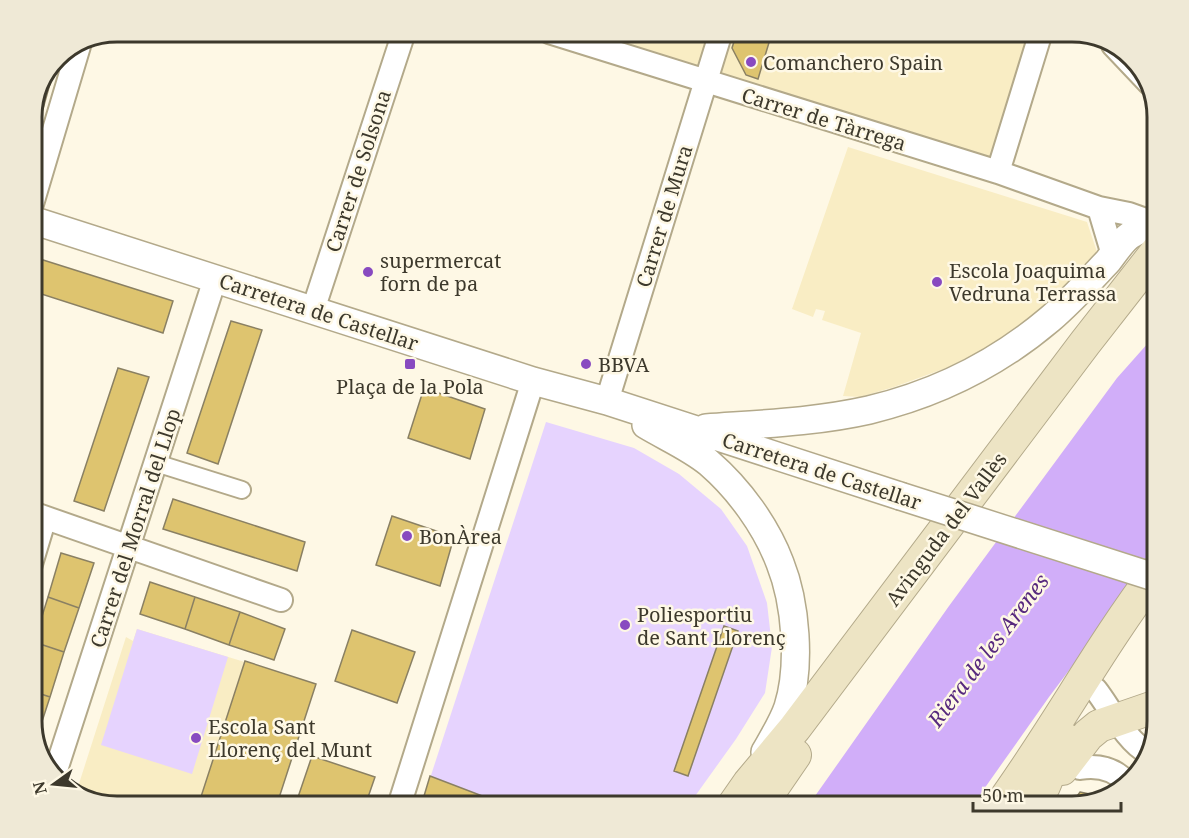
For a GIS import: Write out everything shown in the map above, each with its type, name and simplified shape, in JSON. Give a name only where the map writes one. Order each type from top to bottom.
[{"type":"main road","name":"Avinguda del Vallès","points":[[749,796],[795,728],[1085,343],[1147,265]]},
{"type":"main road","name":"Avinguda del Vallès","points":[[750,796],[806,738],[867,662],[1019,453],[1100,350],[1147,295]]},
{"type":"main road","points":[[1008,796],[1128,609],[1147,585]]},
{"type":"main road","points":[[1044,796],[1054,762],[1096,690],[1147,618]]},
{"type":"main road","points":[[1045,796],[1088,735],[1099,726],[1147,710]]},
{"type":"main road","points":[[1048,796],[1080,768],[1118,720]]},
{"type":"street","name":"Carrer de Solsona","points":[[313,310],[401,42]]},
{"type":"street","name":"Carrer de Tàrrega","points":[[580,42],[998,172],[1099,208],[1147,220]]},
{"type":"street","name":"Carrer de Mura","points":[[607,401],[719,42]]},
{"type":"street","points":[[998,172],[1037,42]]},
{"type":"street","points":[[42,170],[76,55]]},
{"type":"street","points":[[1099,208],[1113,255]]},
{"type":"street","name":"Carretera de Castellar","points":[[42,223],[1147,575]]},
{"type":"street","name":"Carretera de Castellar","points":[[693,429],[767,423],[867,410],[905,400],[947,384],[985,366],[1050,319],[1079,293],[1130,234],[1147,228]]},
{"type":"street","name":"Carrer del Morral del Llop","points":[[61,754],[215,279]]},
{"type":"street","points":[[402,796],[533,381]]},
{"type":"street","name":"Carretera de Castellar","points":[[607,401],[707,462],[744,501],[780,563],[789,597],[794,634],[794,677],[788,708],[748,796]]},
{"type":"street","points":[[156,463],[242,490]]},
{"type":"street","points":[[42,516],[281,600]]},
{"type":"street","points":[[1096,690],[1141,749]]},
{"type":"street","points":[[1080,768],[1089,766],[1103,768],[1119,773],[1122,776]]},
{"type":"shaded area","points":[[616,42],[1027,42],[989,161]]},
{"type":"shaded area","name":"Escola Joaquima Vedruna Terrassa","points":[[848,147],[1087,222],[1097,252],[1086,270],[1060,295],[1020,326],[975,354],[946,368],[894,387],[860,397],[843,396],[861,333],[822,320],[825,311],[816,309],[813,317],[792,309]]},
{"type":"shaded area","name":"Poliesportiu de Sant Llorenç","points":[[546,422],[634,448],[679,474],[721,509],[747,546],[767,603],[772,647],[765,693],[736,739],[695,796],[424,796]]},
{"type":"shaded area","name":"Escola Sant Llorenç del Munt","points":[[137,629],[316,684],[279,796],[117,796],[103,795],[84,788],[84,768],[126,637],[133,641]]},
{"type":"shaded area","points":[[137,629],[228,657],[192,774],[101,745]]},
{"type":"water","name":"Riera de les Arenes","points":[[1147,344],[1147,566],[1049,697],[979,796],[815,796],[949,606],[1117,378]]},
{"type":"building","name":"Comanchero Spain","points":[[734,42],[769,42],[758,79],[746,75],[732,48]]},
{"type":"building","points":[[42,260],[173,301],[163,333],[42,294]]},
{"type":"building","points":[[231,321],[262,330],[218,464],[187,453]]},
{"type":"building","points":[[118,368],[149,377],[104,511],[74,501]]},
{"type":"building","points":[[424,388],[485,409],[470,459],[408,438]]},
{"type":"building","points":[[173,499],[305,542],[297,571],[163,529]]},
{"type":"building","points":[[392,516],[454,537],[440,586],[376,565]]},
{"type":"building","points":[[61,553],[94,563],[79,608],[48,597]]},
{"type":"building","points":[[150,582],[195,597],[185,629],[140,614]]},
{"type":"building","points":[[48,597],[79,608],[64,652],[42,645],[42,616]]},
{"type":"building","points":[[195,597],[240,612],[229,645],[185,629]]},
{"type":"building","points":[[240,612],[285,629],[274,660],[229,645]]},
{"type":"building","points":[[724,626],[738,631],[688,776],[674,771]]},
{"type":"building","points":[[352,630],[415,652],[397,703],[335,681]]},
{"type":"building","points":[[42,645],[64,652],[50,697],[42,694]]},
{"type":"building","points":[[245,661],[316,684],[280,796],[201,796]]},
{"type":"building","points":[[42,694],[50,697],[42,722]]},
{"type":"building","points":[[312,756],[375,777],[368,796],[298,796]]},
{"type":"building","points":[[430,776],[482,796],[424,796]]},
{"type":"place","name":"Comanchero Spain","points":[[751,62]]},
{"type":"place","name":"supermercat forn de pa","points":[[368,272]]},
{"type":"place","name":"Escola Joaquima Vedruna Terrassa","points":[[937,282]]},
{"type":"place","name":"Plaça de la Pola","points":[[410,364]]},
{"type":"place","name":"BBVA","points":[[586,364]]},
{"type":"place","name":"BonÀrea","points":[[407,536]]},
{"type":"place","name":"Poliesportiu de Sant Llorenç","points":[[625,625]]},
{"type":"place","name":"Escola Sant Llorenç del Munt","points":[[196,738]]}]
